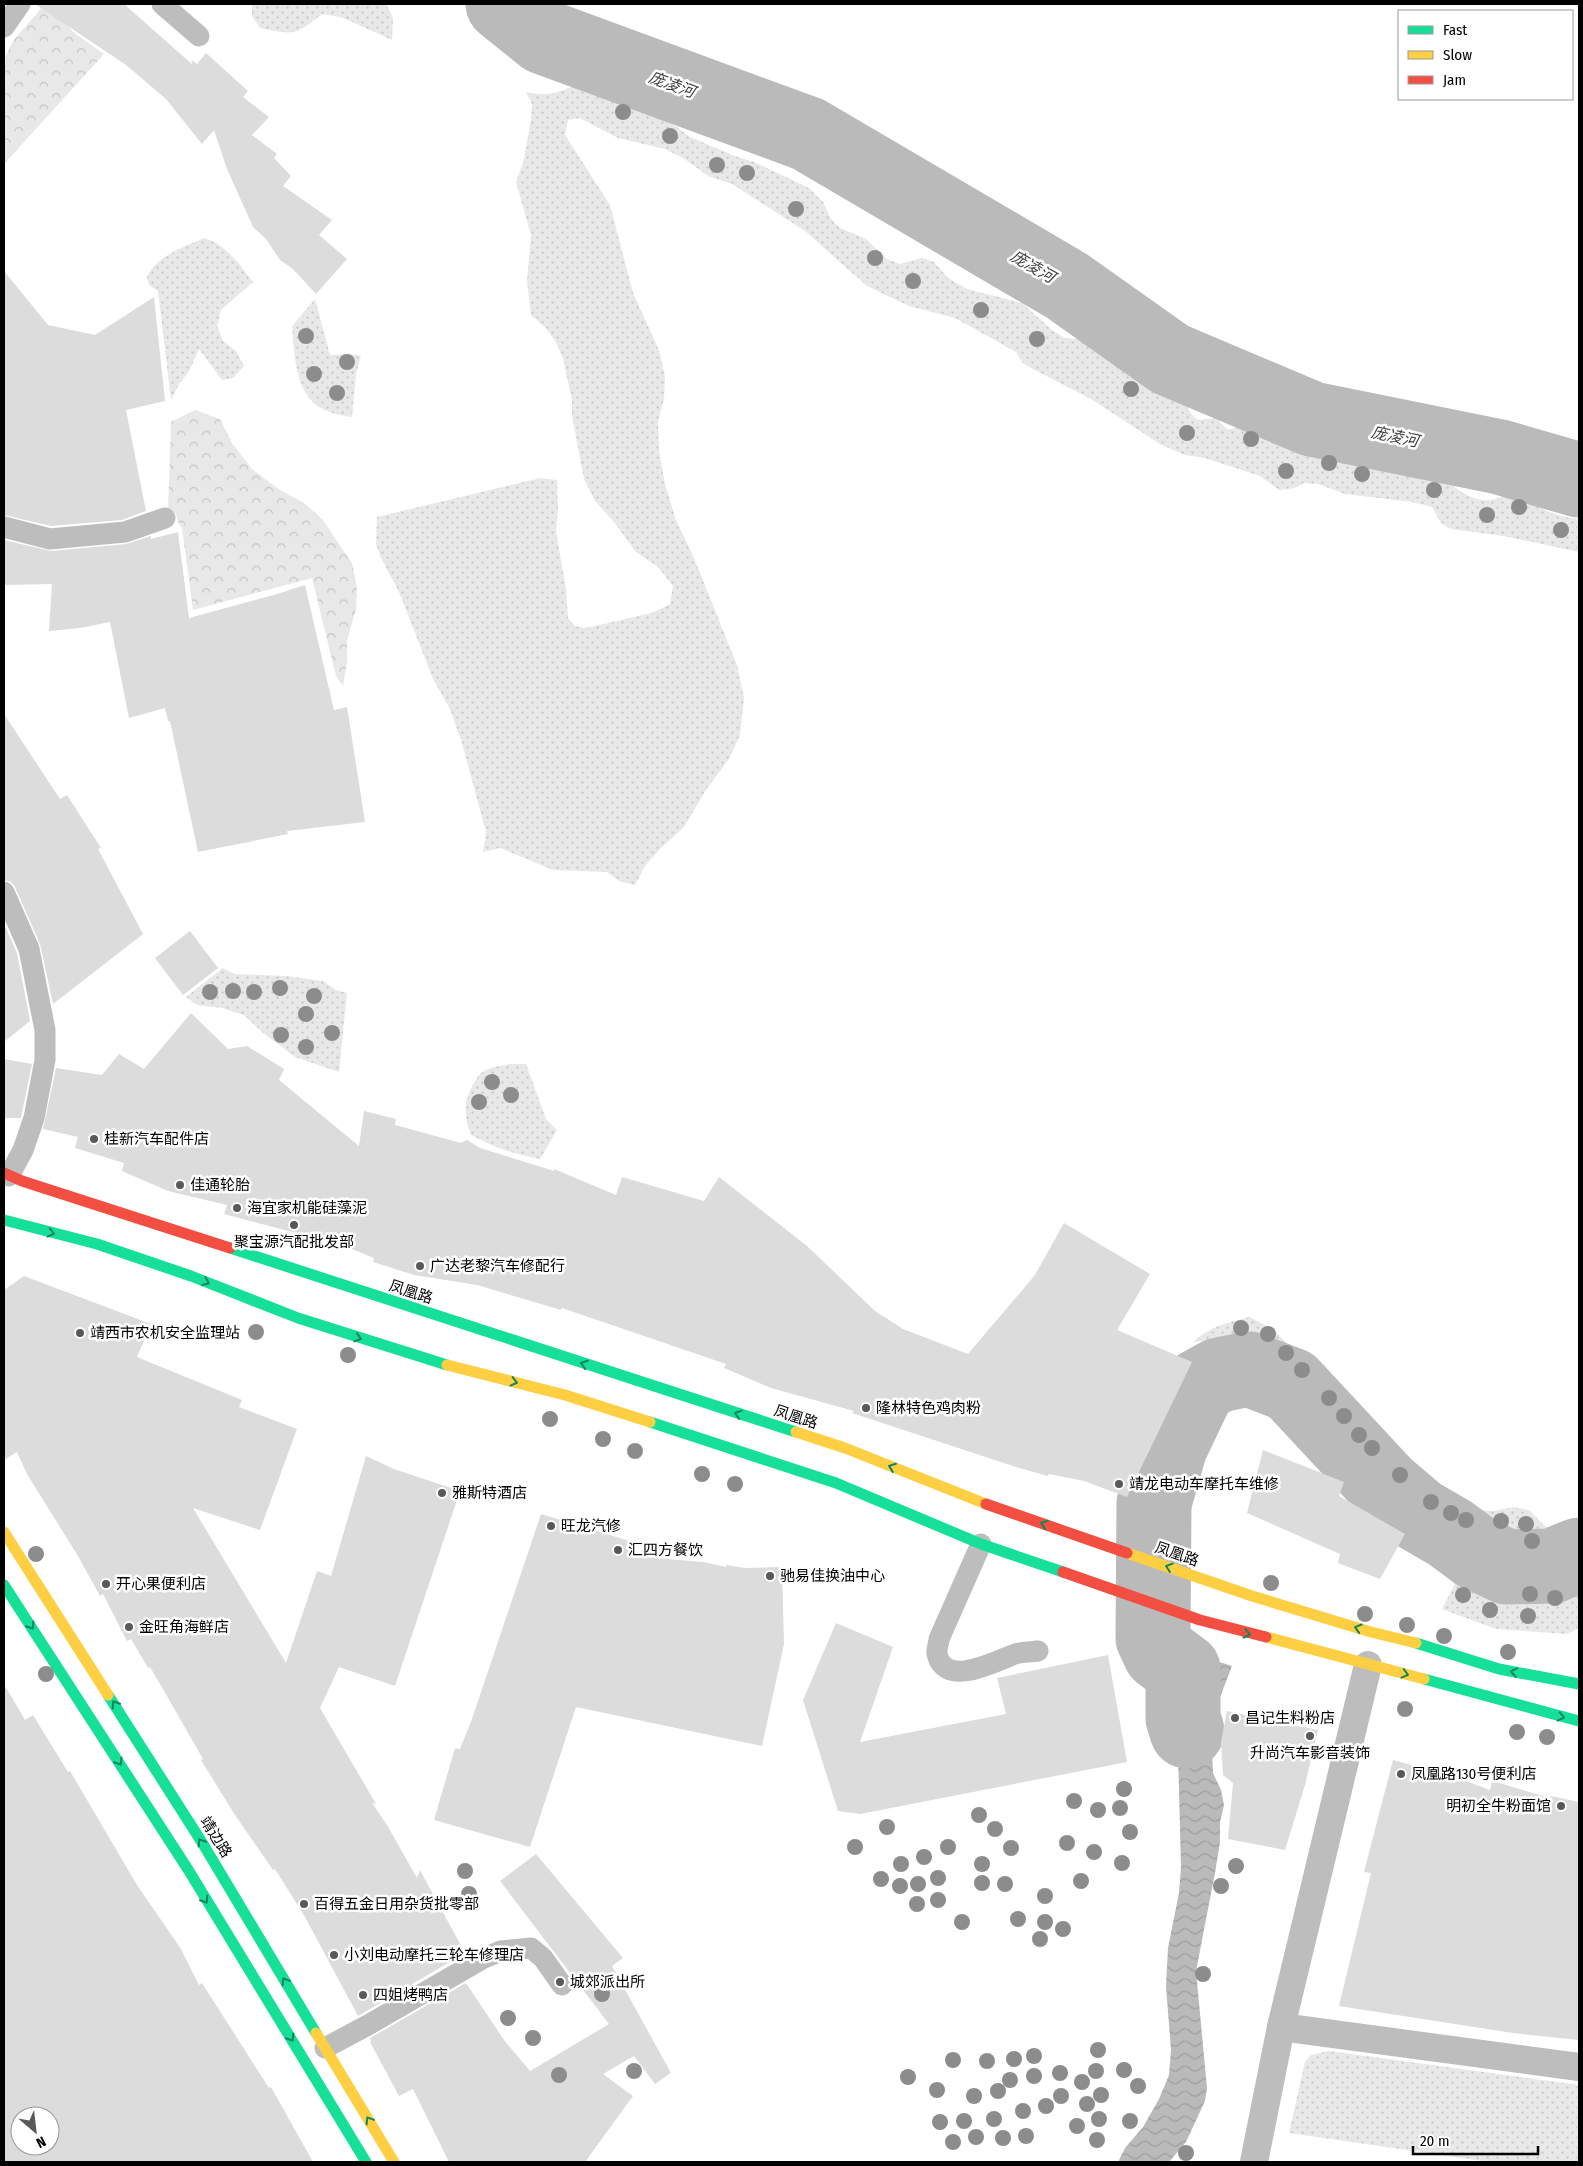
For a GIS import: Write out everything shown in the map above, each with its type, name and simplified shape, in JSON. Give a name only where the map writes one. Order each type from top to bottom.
[{"type":"main road","name":"凤凰路","points":[[6,1174],[31,1184],[845,1448],[989,1505],[1252,1596],[1371,1632],[1399,1638],[1498,1669],[1579,1684]]},
{"type":"main road","points":[[4,1220],[97,1244],[190,1276],[298,1318],[439,1363],[566,1395],[827,1480],[981,1544],[1200,1620],[1524,1708],[1579,1721]]},
{"type":"main road","name":"靖边路","points":[[4,1532],[203,1844],[394,2162]]},
{"type":"main road","points":[[4,1585],[86,1709],[179,1857],[304,2058],[366,2162]]},
{"type":"street","points":[[1254,2162],[1281,2027],[1368,1665]]},
{"type":"street","points":[[1281,2027],[1579,2067]]},
{"type":"lane","points":[[4,27],[20,4]]},
{"type":"lane","points":[[162,4],[199,36]]},
{"type":"lane","points":[[4,527],[50,539],[124,532],[165,518]]},
{"type":"lane","points":[[4,892],[29,949],[45,1030],[45,1060],[34,1118],[23,1150],[6,1174]]},
{"type":"lane","points":[[981,1544],[939,1639],[937,1654],[944,1667],[960,1672],[981,1668],[1017,1654],[1038,1651]]},
{"type":"lane","points":[[325,2048],[484,1958],[502,1950],[531,1948],[543,1958],[562,1985]]},
{"type":"green space","points":[[45,4],[50,4],[73,32],[104,54],[4,164],[4,60],[13,41]]},
{"type":"green space","points":[[252,4],[386,4],[393,18],[392,40],[341,17],[322,14],[294,32],[281,32],[260,28],[252,16]]},
{"type":"green space","points":[[584,83],[598,83],[617,97],[627,96],[650,112],[663,117],[690,137],[754,162],[809,188],[823,202],[831,219],[840,228],[866,239],[887,259],[900,264],[922,258],[934,262],[948,278],[967,289],[1022,303],[1053,331],[1065,338],[1103,341],[1116,346],[1126,357],[1146,368],[1160,390],[1177,394],[1198,420],[1216,418],[1227,429],[1233,429],[1240,424],[1252,420],[1264,425],[1269,435],[1275,441],[1287,448],[1306,451],[1330,446],[1368,460],[1417,466],[1432,471],[1466,495],[1474,498],[1489,500],[1514,492],[1522,493],[1549,512],[1579,519],[1579,552],[1504,536],[1451,529],[1441,523],[1432,507],[1412,502],[1345,494],[1318,484],[1304,483],[1295,488],[1279,490],[1260,476],[1205,458],[1185,455],[1160,444],[1091,399],[1031,368],[1022,362],[1016,352],[955,318],[909,306],[867,286],[805,231],[732,184],[708,176],[685,159],[665,149],[618,138],[580,118],[568,120],[565,135],[610,205],[633,293],[659,350],[665,376],[664,399],[658,421],[659,451],[665,484],[676,520],[694,558],[737,665],[744,698],[740,735],[729,759],[706,790],[684,827],[645,866],[635,885],[619,881],[607,872],[553,870],[500,848],[483,852],[486,832],[462,743],[450,709],[433,679],[399,592],[381,558],[376,544],[377,517],[540,478],[557,480],[558,509],[556,531],[566,589],[568,618],[575,626],[586,628],[652,613],[670,604],[673,586],[658,567],[636,552],[614,522],[595,501],[584,479],[572,416],[572,400],[563,359],[556,342],[545,327],[531,315],[527,281],[531,235],[516,182],[524,160],[531,119],[532,104],[526,92],[550,94]]},
{"type":"green space","points":[[204,238],[225,250],[253,282],[221,310],[217,326],[223,341],[236,351],[244,366],[233,378],[222,380],[199,349],[189,371],[171,400],[158,291],[149,285],[147,277],[157,263],[164,258]]},
{"type":"green space","points":[[315,299],[330,355],[351,354],[361,356],[356,374],[352,417],[335,414],[318,406],[309,398],[299,376],[292,326]]},
{"type":"green space","points":[[195,410],[220,419],[232,443],[252,469],[280,490],[304,503],[322,519],[352,563],[357,588],[356,609],[347,641],[347,661],[343,686],[336,676],[312,578],[193,610],[182,528],[176,514],[168,510],[171,422]]},
{"type":"green space","points":[[223,968],[234,974],[286,976],[323,981],[336,990],[347,993],[339,1072],[295,1057],[262,1032],[244,1015],[222,1008],[197,1005],[186,997]]},
{"type":"green space","points":[[526,1064],[546,1119],[557,1130],[540,1159],[513,1153],[471,1135],[466,1115],[466,1103],[470,1090],[480,1074],[494,1067]]},
{"type":"green space","points":[[1250,1317],[1274,1330],[1403,1465],[1442,1497],[1465,1510],[1494,1511],[1513,1507],[1529,1510],[1562,1540],[1575,1539],[1559,1548],[1515,1552],[1494,1548],[1422,1505],[1402,1490],[1298,1373],[1269,1344],[1254,1335],[1242,1333],[1220,1342],[1211,1340],[1193,1342],[1206,1332],[1219,1326]]},
{"type":"green space","points":[[1461,1572],[1492,1583],[1520,1588],[1548,1585],[1579,1573],[1579,1628],[1567,1634],[1496,1629],[1442,1609]]},
{"type":"green space","points":[[1329,2051],[1579,2085],[1579,2162],[1490,2162],[1289,2133],[1305,2062],[1311,2055]]},
{"type":"water","points":[[1145,1638],[1232,1666],[1219,1700],[1211,1731],[1213,1773],[1221,1790],[1224,1805],[1220,1822],[1220,1842],[1215,1873],[1196,1971],[1207,2088],[1205,2101],[1186,2142],[1169,2162],[1118,2162],[1125,2148],[1143,2127],[1159,2099],[1169,2075],[1171,2050],[1166,1986],[1168,1948],[1179,1893],[1181,1867],[1178,1752],[1174,1732],[1160,1701],[1163,1687],[1160,1674],[1143,1652]]},
{"type":"building","points":[[35,4],[124,4],[193,65],[191,60],[197,64],[206,53],[248,91],[243,97],[269,117],[252,135],[277,154],[274,158],[291,176],[283,186],[332,220],[319,235],[347,259],[316,294],[293,269],[280,260],[266,239],[253,227],[227,169],[214,130],[202,144],[166,99],[126,65]]},
{"type":"building","points":[[4,271],[48,325],[95,335],[154,297],[165,401],[126,410],[146,511],[122,520],[51,526],[4,515]]},
{"type":"building","points":[[178,532],[189,618],[305,585],[334,710],[347,707],[365,822],[287,831],[288,834],[198,852],[170,721],[168,721],[165,708],[129,718],[110,622],[80,628],[49,631],[52,584],[4,585],[4,540],[51,551],[126,544],[151,536],[151,539]]},
{"type":"building","points":[[4,714],[60,799],[67,795],[101,848],[98,849],[143,934],[53,1004],[40,944],[15,887],[11,882],[4,880]]},
{"type":"building","points":[[4,923],[17,953],[30,1021],[4,1042]]},
{"type":"building","points":[[190,931],[218,968],[183,995],[155,958]]},
{"type":"building","points":[[191,1013],[228,1049],[247,1046],[284,1069],[279,1080],[359,1146],[364,1111],[396,1119],[395,1125],[461,1143],[467,1140],[480,1148],[554,1171],[554,1169],[616,1195],[622,1177],[704,1201],[719,1177],[807,1246],[875,1311],[903,1329],[968,1354],[1035,1275],[1064,1223],[1150,1274],[1117,1330],[1192,1362],[1127,1497],[1084,1481],[1049,1474],[1048,1476],[1016,1467],[852,1413],[854,1411],[771,1388],[724,1368],[726,1364],[562,1308],[561,1310],[477,1285],[414,1275],[373,1262],[374,1258],[342,1245],[224,1214],[227,1205],[168,1191],[122,1171],[124,1163],[75,1148],[78,1137],[43,1129],[56,1068],[102,1075],[119,1054],[144,1069]]},
{"type":"building","points":[[4,1059],[32,1064],[21,1118],[4,1118]]},
{"type":"building","points":[[24,1276],[151,1324],[137,1357],[242,1400],[239,1407],[297,1429],[260,1530],[193,1508],[286,1663],[317,1571],[331,1576],[366,1456],[394,1469],[460,1491],[395,1686],[339,1667],[320,1708],[376,1804],[372,1803],[387,1825],[417,1878],[420,1870],[465,1953],[358,2016],[305,1917],[275,1869],[273,1870],[235,1815],[201,1760],[203,1759],[150,1667],[148,1668],[131,1639],[127,1641],[103,1594],[100,1596],[78,1556],[27,1474],[17,1452],[4,1460],[4,1290]]},
{"type":"building","points":[[1263,1450],[1344,1482],[1339,1496],[1405,1534],[1380,1579],[1338,1563],[1340,1554],[1247,1513]]},
{"type":"building","points":[[541,1514],[636,1543],[632,1556],[703,1562],[726,1567],[726,1565],[745,1568],[782,1567],[784,1644],[762,1746],[576,1707],[530,1847],[434,1820],[455,1748],[460,1749],[472,1719]]},
{"type":"building","points":[[836,1623],[893,1647],[860,1742],[1006,1714],[997,1678],[1108,1655],[1127,1762],[860,1814],[838,1811],[803,1700]]},
{"type":"building","points":[[4,1684],[25,1720],[33,1715],[68,1772],[70,1771],[137,1885],[181,1949],[199,1985],[202,1983],[269,2088],[271,2087],[313,2162],[4,2162]]},
{"type":"building","points":[[1227,1711],[1318,1730],[1305,1785],[1285,1850],[1228,1839],[1233,1783],[1223,1775],[1221,1742]]},
{"type":"building","points":[[1393,1760],[1447,1774],[1490,1790],[1492,1781],[1550,1798],[1551,1796],[1579,1802],[1579,2040],[1513,2033],[1339,2006],[1371,1873],[1364,1872]]},
{"type":"building","points":[[536,1854],[623,1958],[612,1966],[671,2073],[655,2084],[634,2056],[603,2074],[633,2096],[585,2162],[449,2162],[413,2089],[399,2096],[370,2042],[370,2038],[466,1983],[504,2040],[530,2071],[609,2024],[500,1881]]},
{"type":"waterway","name":"庞凌河","points":[[503,4],[544,37],[808,134],[1067,286],[1170,359],[1312,419],[1500,457],[1579,480]]},
{"type":"waterway","points":[[1187,1731],[1183,1718],[1183,1670],[1160,1653],[1153,1638],[1154,1503],[1170,1447],[1199,1386],[1219,1375],[1249,1369],[1291,1385],[1385,1486],[1419,1515],[1450,1533],[1477,1553],[1507,1567],[1552,1566],[1579,1555]]},
{"type":"traffic: fast","points":[[4,1220],[97,1244],[191,1276],[298,1318],[447,1365]]},
{"type":"traffic: fast","points":[[230,1248],[796,1432]]},
{"type":"traffic: fast","points":[[650,1422],[836,1483],[981,1544],[1063,1572]]},
{"type":"traffic: fast","points":[[4,1585],[189,1871],[366,2162]]},
{"type":"traffic: fast","points":[[1416,1643],[1499,1669],[1579,1684]]},
{"type":"traffic: fast","points":[[1424,1679],[1579,1721]]},
{"type":"traffic: fast","points":[[108,1695],[203,1844],[316,2033]]},
{"type":"traffic: slow","points":[[447,1365],[565,1395],[650,1422]]},
{"type":"traffic: slow","points":[[796,1432],[845,1448],[986,1504]]},
{"type":"traffic: slow","points":[[4,1532],[108,1695]]},
{"type":"traffic: slow","points":[[1127,1553],[1252,1596],[1371,1632],[1416,1643]]},
{"type":"traffic: slow","points":[[1266,1637],[1424,1679]]},
{"type":"traffic: slow","points":[[316,2033],[394,2162]]},
{"type":"traffic: jam","points":[[4,1173],[22,1181],[230,1248]]},
{"type":"traffic: jam","points":[[986,1504],[1127,1553]]},
{"type":"traffic: jam","points":[[1063,1572],[1200,1620],[1266,1637]]},
{"type":"place","name":"桂新汽车配件店","points":[[94,1139]]},
{"type":"place","name":"佳通轮胎","points":[[180,1185]]},
{"type":"place","name":"海宜家机能硅藻泥","points":[[237,1208]]},
{"type":"place","name":"聚宝源汽配批发部","points":[[294,1225]]},
{"type":"place","name":"广达老黎汽车修配行","points":[[420,1266]]},
{"type":"place","name":"靖西市农机安全监理站","points":[[80,1333]]},
{"type":"place","name":"隆林特色鸡肉粉","points":[[866,1408]]},
{"type":"place","name":"靖龙电动车摩托车维修","points":[[1119,1484]]},
{"type":"place","name":"雅斯特酒店","points":[[442,1493]]},
{"type":"place","name":"旺龙汽修","points":[[551,1526]]},
{"type":"place","name":"汇四方餐饮","points":[[618,1550]]},
{"type":"place","name":"驰易佳换油中心","points":[[770,1576]]},
{"type":"place","name":"开心果便利店","points":[[106,1584]]},
{"type":"place","name":"金旺角海鲜店","points":[[129,1627]]},
{"type":"place","name":"昌记生料粉店","points":[[1235,1718]]},
{"type":"place","name":"升尚汽车影音装饰","points":[[1310,1736]]},
{"type":"place","name":"凤凰路130号便利店","points":[[1401,1774]]},
{"type":"place","name":"明初全牛粉面馆","points":[[1561,1806]]},
{"type":"place","name":"百得五金日用杂货批零部","points":[[304,1904]]},
{"type":"place","name":"小刘电动摩托三轮车修理店","points":[[334,1955]]},
{"type":"place","name":"城郊派出所","points":[[560,1982]]},
{"type":"place","name":"四姐烤鸭店","points":[[363,1995]]}]
